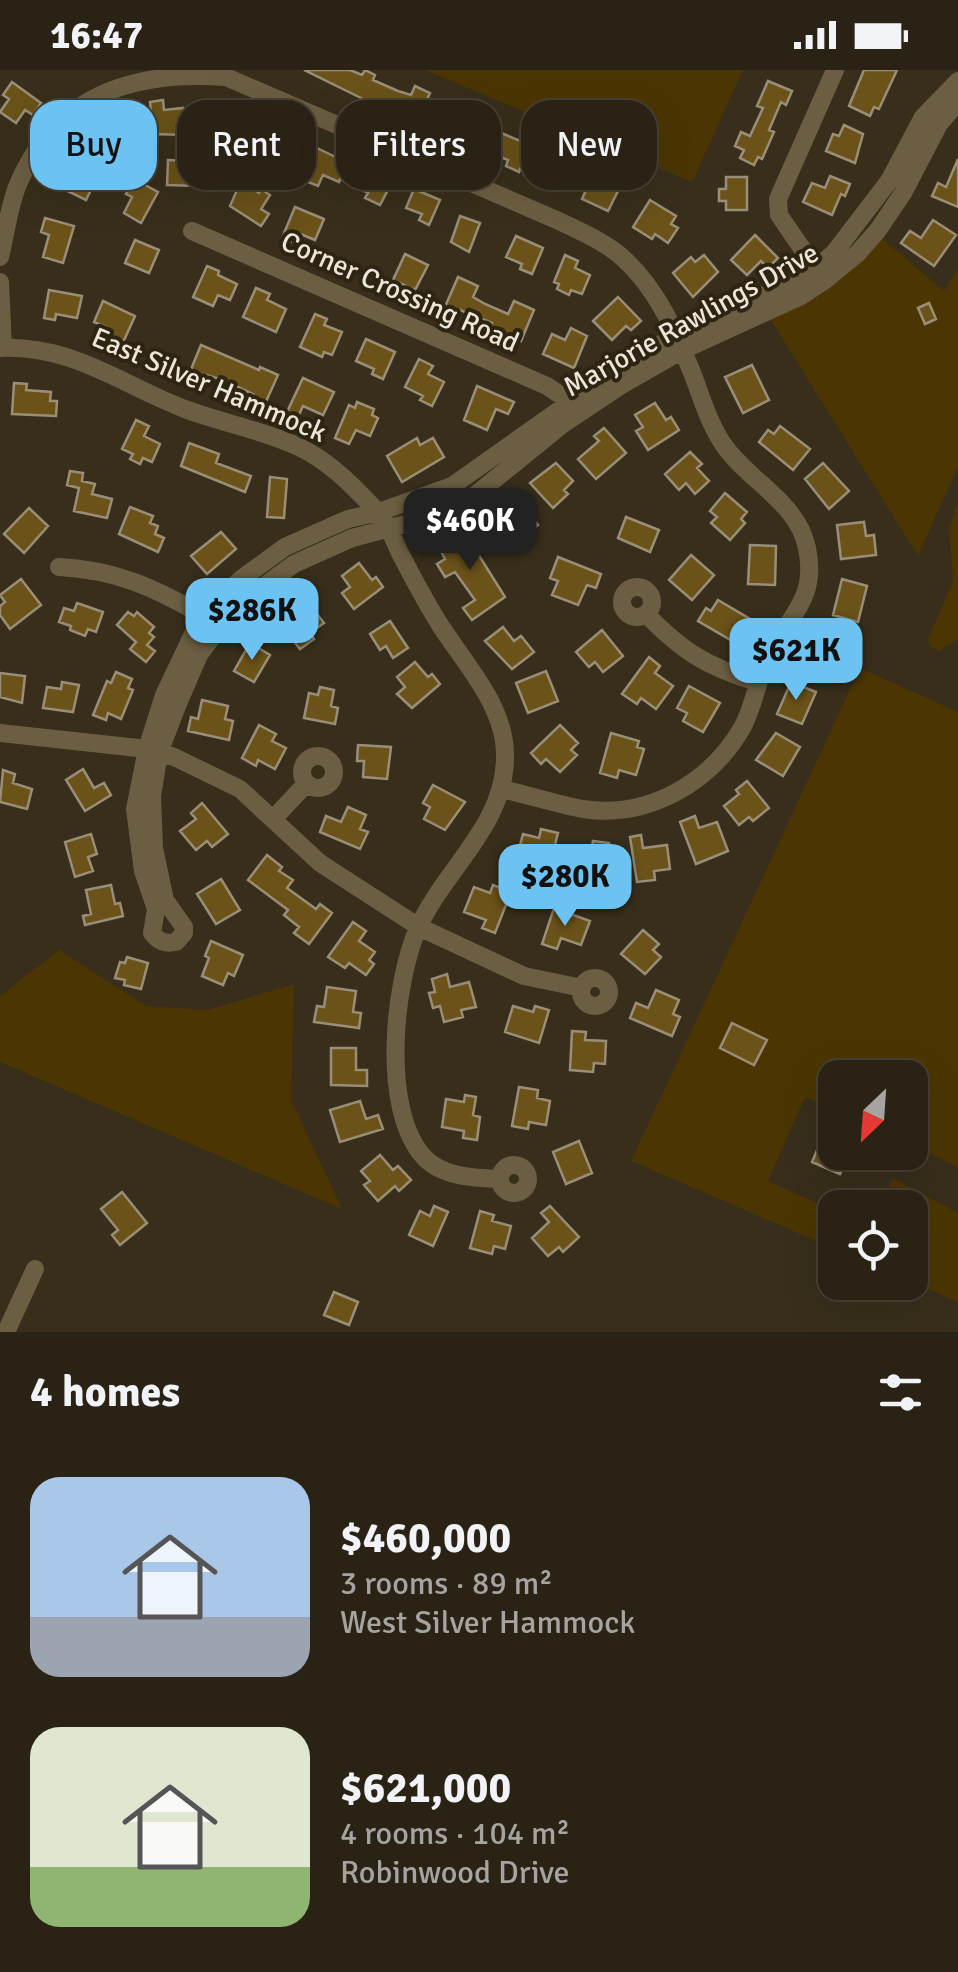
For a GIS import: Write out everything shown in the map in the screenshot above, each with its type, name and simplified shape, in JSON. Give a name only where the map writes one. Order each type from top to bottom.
[{"type":"street","points":[[0,257],[18,184],[45,134],[101,78],[198,70],[226,77],[559,221],[625,259],[655,295],[717,435],[738,464],[796,519],[808,547],[810,566],[804,602],[776,641],[757,682],[745,723],[722,758],[684,788],[654,802],[622,810],[585,809],[502,789],[484,829],[450,874],[419,927],[398,1002],[395,1035],[401,1106],[422,1156],[442,1169],[469,1178],[500,1179]]},
{"type":"street","points":[[820,275],[779,215],[778,199],[835,70]]},
{"type":"street","name":"Marjorie Rawlings Drive","points":[[384,520],[294,564],[247,599],[218,628],[199,656],[153,751],[154,848],[167,907],[184,926],[181,938],[166,944],[152,932],[156,909],[143,871],[135,809],[153,751],[164,695],[202,615],[285,547],[348,519],[440,515],[464,504],[577,406],[679,342],[801,296],[820,275],[858,253],[878,230],[903,193],[958,81]]},
{"type":"street","name":"Marjorie Rawlings Drive","points":[[940,121],[958,102]]},
{"type":"street","name":"Corner Crossing Road","points":[[192,231],[547,386],[577,406]]},
{"type":"street","points":[[0,282],[1,348]]},
{"type":"street","name":"East Silver Hammock","points":[[1,348],[54,352],[85,362],[184,408],[300,448],[323,461],[384,520],[440,625],[475,676],[499,722],[505,752],[502,789]]},
{"type":"street","points":[[60,567],[97,569],[152,587],[202,615]]},
{"type":"street","points":[[646,614],[696,659],[757,682]]},
{"type":"street","points":[[0,733],[153,751],[174,757],[240,789],[320,863],[419,927],[524,976],[582,988]]},
{"type":"street","points":[[274,818],[306,784]]},
{"type":"street","points":[[6,1332],[35,1269]]},
{"type":"shaded area","points":[[425,70],[743,70],[692,182],[657,167],[657,100],[521,100],[521,110]]},
{"type":"shaded area","points":[[879,236],[944,291],[958,270],[958,466],[918,556],[769,317]]},
{"type":"shaded area","points":[[958,502],[958,639],[939,651],[930,647],[928,639],[953,581],[949,529]]},
{"type":"shaded area","points":[[860,668],[958,712],[958,1167],[928,1153],[928,1060],[818,1060],[818,1103],[805,1097],[768,1181],[818,1203],[818,1242],[631,1161]]},
{"type":"shaded area","points":[[59,950],[146,1006],[208,1010],[294,984],[291,1100],[342,1209],[0,1062],[0,996]]},
{"type":"shaded area","points":[[893,1178],[915,1190],[887,1190]]},
{"type":"shaded area","points":[[928,1197],[958,1213],[958,1302],[928,1289]]},
{"type":"building","points":[[304,70],[350,70],[362,75],[365,70],[375,75],[373,80],[398,91],[411,95],[415,86],[430,93],[427,100],[361,98]]},
{"type":"building","points":[[864,70],[897,70],[879,109],[874,107],[870,116],[849,106]]},
{"type":"building","points":[[768,81],[792,91],[786,105],[781,102],[769,130],[774,132],[762,159],[758,157],[754,165],[740,158],[744,150],[735,146],[741,132],[750,136],[763,108],[757,106]]},
{"type":"building","points":[[12,82],[37,100],[30,100],[30,113],[25,110],[16,123],[0,112],[9,99],[3,95]]},
{"type":"building","points":[[163,100],[164,110],[177,109],[177,135],[157,134],[157,101]]},
{"type":"building","points":[[844,125],[863,134],[855,163],[826,151],[833,134],[839,136]]},
{"type":"building","points":[[501,133],[521,141],[519,172],[506,166],[508,160],[501,157]]},
{"type":"building","points":[[316,150],[336,157],[336,181],[323,175],[316,185]]},
{"type":"building","points":[[958,159],[958,207],[932,196],[938,183],[946,187]]},
{"type":"building","points":[[168,160],[177,160],[177,185],[167,185]]},
{"type":"building","points":[[830,176],[850,184],[832,215],[803,202],[812,183],[825,188]]},
{"type":"building","points":[[726,177],[747,177],[747,210],[726,210],[726,201],[719,201],[719,189],[726,189]]},
{"type":"building","points":[[65,190],[91,190],[86,200]]},
{"type":"building","points":[[128,190],[158,192],[141,223],[124,213],[132,197],[126,194]]},
{"type":"building","points":[[237,190],[262,190],[270,195],[261,209],[269,214],[261,226],[230,206]]},
{"type":"building","points":[[362,190],[388,190],[380,205],[365,198],[368,193]]},
{"type":"building","points":[[414,190],[440,200],[429,225],[419,220],[422,214],[406,208]]},
{"type":"building","points":[[586,190],[618,190],[608,211],[582,199]]},
{"type":"building","points":[[650,200],[676,216],[671,224],[678,228],[668,243],[655,234],[652,239],[633,227]]},
{"type":"building","points":[[295,207],[324,219],[315,240],[298,233],[295,243],[282,238]]},
{"type":"building","points":[[460,216],[480,223],[469,252],[451,242]]},
{"type":"building","points":[[45,218],[74,226],[63,263],[43,257],[49,235],[41,232]]},
{"type":"building","points":[[933,220],[956,235],[934,266],[901,243],[910,231],[921,238]]},
{"type":"building","points":[[755,235],[778,258],[768,268],[761,261],[747,275],[731,260]]},
{"type":"building","points":[[516,236],[543,248],[532,274],[506,257]]},
{"type":"building","points":[[135,240],[159,250],[149,273],[125,263]]},
{"type":"building","points":[[405,254],[428,265],[415,290],[393,280]]},
{"type":"building","points":[[565,255],[578,261],[575,268],[590,275],[582,294],[571,290],[569,295],[557,289],[559,284],[554,282]]},
{"type":"building","points":[[704,255],[718,272],[693,297],[673,273],[691,257],[695,262]]},
{"type":"building","points":[[207,266],[237,284],[230,300],[218,295],[213,306],[193,297]]},
{"type":"building","points":[[458,277],[478,286],[473,297],[508,314],[514,301],[534,310],[521,341],[490,328],[492,323],[460,310],[458,315],[444,309]]},
{"type":"building","points":[[256,288],[270,294],[267,300],[286,309],[276,332],[243,317]]},
{"type":"building","points":[[49,290],[82,296],[77,318],[56,314],[55,320],[44,318]]},
{"type":"building","points":[[618,297],[641,321],[631,330],[626,326],[612,340],[593,321]]},
{"type":"building","points":[[103,301],[135,316],[121,347],[101,337],[106,327],[94,322]]},
{"type":"building","points":[[929,303],[936,319],[925,324],[918,308]]},
{"type":"building","points":[[315,314],[327,319],[324,325],[342,332],[332,355],[324,352],[322,357],[300,347]]},
{"type":"building","points":[[571,328],[587,336],[574,368],[543,354],[552,334],[565,340]]},
{"type":"building","points":[[366,339],[395,352],[383,379],[372,374],[374,369],[356,361]]},
{"type":"building","points":[[201,345],[278,375],[264,406],[250,400],[253,394],[223,380],[189,374]]},
{"type":"building","points":[[419,359],[433,366],[428,374],[444,382],[432,406],[405,387]]},
{"type":"building","points":[[752,365],[769,400],[743,413],[725,377]]},
{"type":"building","points":[[303,378],[334,392],[323,415],[303,406],[298,417],[287,412]]},
{"type":"building","points":[[14,383],[27,384],[26,390],[51,392],[50,401],[57,401],[56,416],[12,414]]},
{"type":"building","points":[[477,386],[514,402],[508,414],[496,409],[487,430],[464,420]]},
{"type":"building","points":[[357,402],[374,409],[372,415],[378,418],[370,436],[356,430],[349,444],[335,438],[349,405],[355,408]]},
{"type":"building","points":[[655,403],[666,420],[671,417],[679,430],[648,450],[636,431],[643,427],[635,415]]},
{"type":"building","points":[[136,420],[149,426],[144,436],[160,444],[152,462],[143,458],[140,464],[130,459],[133,454],[122,449]]},
{"type":"building","points":[[780,426],[810,449],[793,470],[759,442],[768,430],[774,434]]},
{"type":"building","points":[[604,428],[626,453],[596,479],[578,459],[599,441],[594,436]]},
{"type":"building","points":[[417,438],[420,445],[433,438],[444,457],[402,482],[387,456]]},
{"type":"building","points":[[189,443],[219,454],[216,463],[251,476],[245,492],[181,466]]},
{"type":"building","points":[[690,452],[702,464],[697,468],[709,481],[695,494],[686,483],[679,490],[665,474]]},
{"type":"building","points":[[556,463],[573,481],[564,490],[568,494],[553,508],[530,483]]},
{"type":"building","points":[[823,463],[849,491],[829,509],[805,479]]},
{"type":"building","points":[[70,471],[83,473],[82,481],[95,484],[92,494],[112,499],[107,518],[74,511],[79,488],[67,485]]},
{"type":"building","points":[[270,477],[287,479],[284,518],[267,517]]},
{"type":"building","points":[[725,493],[747,512],[741,519],[745,523],[730,540],[711,523],[717,517],[710,511]]},
{"type":"building","points":[[513,495],[538,525],[521,538],[516,532],[507,540],[491,520],[506,508],[502,504]]},
{"type":"building","points":[[130,507],[153,516],[150,523],[158,526],[155,534],[164,538],[158,552],[119,534]]},
{"type":"building","points":[[29,508],[48,526],[24,553],[4,534]]},
{"type":"building","points":[[626,517],[659,530],[650,552],[618,538]]},
{"type":"building","points":[[864,522],[866,536],[874,535],[876,555],[841,559],[837,525]]},
{"type":"building","points":[[463,530],[505,597],[472,620],[463,608],[475,600],[455,572],[445,577],[437,564],[445,559],[437,544]]},
{"type":"building","points":[[221,532],[236,549],[207,574],[191,556]]},
{"type":"building","points":[[750,545],[776,546],[775,585],[748,584]]},
{"type":"building","points":[[691,555],[714,575],[692,600],[669,580]]},
{"type":"building","points":[[558,557],[601,574],[596,588],[587,585],[578,605],[552,595],[558,581],[550,578]]},
{"type":"building","points":[[359,563],[383,587],[354,609],[342,593],[350,587],[342,576]]},
{"type":"building","points":[[21,579],[41,605],[10,629],[0,615],[0,606],[5,602],[0,595]]},
{"type":"building","points":[[842,579],[867,586],[858,622],[833,615]]},
{"type":"building","points":[[306,600],[324,623],[310,633],[314,639],[300,649],[272,614],[283,605],[290,613]]},
{"type":"building","points":[[718,600],[750,619],[734,642],[698,621],[706,608],[711,611]]},
{"type":"building","points":[[77,603],[103,612],[96,632],[88,629],[85,636],[59,622],[64,608],[74,611]]},
{"type":"building","points":[[128,612],[134,616],[137,612],[154,627],[149,633],[154,637],[147,645],[155,651],[146,662],[130,649],[136,642],[117,625]]},
{"type":"building","points":[[390,621],[408,648],[393,658],[386,646],[380,650],[370,634]]},
{"type":"building","points":[[503,627],[514,641],[521,636],[534,652],[512,669],[485,641]]},
{"type":"building","points":[[823,629],[846,641],[831,671],[805,658]]},
{"type":"building","points":[[602,630],[623,656],[603,672],[595,662],[589,667],[576,652]]},
{"type":"building","points":[[250,643],[270,655],[254,682],[234,671]]},
{"type":"building","points":[[649,657],[660,666],[655,673],[673,686],[656,709],[641,698],[637,704],[622,694]]},
{"type":"building","points":[[415,662],[440,684],[412,708],[397,694],[405,687],[397,677]]},
{"type":"building","points":[[546,671],[558,701],[528,713],[516,683]]},
{"type":"building","points":[[116,672],[132,679],[128,688],[133,690],[121,719],[108,713],[106,720],[93,715],[107,681],[111,683]]},
{"type":"building","points":[[0,673],[25,676],[22,703],[0,697]]},
{"type":"building","points":[[62,682],[79,685],[73,712],[43,708],[47,687],[61,689]]},
{"type":"building","points":[[791,682],[816,692],[802,724],[777,714]]},
{"type":"building","points":[[689,686],[720,703],[703,732],[683,721],[687,713],[677,708]]},
{"type":"building","points":[[320,687],[334,690],[331,706],[338,708],[335,724],[304,718],[309,693],[318,695]]},
{"type":"building","points":[[202,700],[228,706],[225,719],[233,721],[229,740],[188,731],[191,717],[198,719]]},
{"type":"building","points":[[259,725],[276,734],[272,741],[286,748],[275,769],[258,760],[256,766],[242,758]]},
{"type":"building","points":[[560,725],[578,743],[571,750],[577,755],[560,772],[546,759],[541,764],[531,753]]},
{"type":"building","points":[[611,733],[639,741],[637,747],[644,749],[636,775],[619,770],[617,778],[600,773]]},
{"type":"building","points":[[776,733],[800,747],[783,776],[756,760]]},
{"type":"building","points":[[358,745],[391,747],[387,779],[363,777],[364,761],[357,761]]},
{"type":"building","points":[[83,769],[94,788],[104,783],[111,795],[85,811],[66,780]]},
{"type":"building","points":[[3,770],[15,774],[13,783],[32,789],[27,809],[0,802]]},
{"type":"building","points":[[747,781],[769,808],[753,821],[749,817],[739,825],[724,806]]},
{"type":"building","points":[[433,785],[465,802],[445,830],[424,819],[430,807],[423,803]]},
{"type":"building","points":[[202,803],[228,834],[212,847],[207,841],[196,850],[180,831],[196,819],[191,813]]},
{"type":"building","points":[[348,807],[366,815],[360,829],[368,832],[360,849],[320,832],[326,816],[341,822]]},
{"type":"building","points":[[695,816],[699,828],[717,822],[728,851],[696,864],[680,822]]},
{"type":"building","points":[[541,829],[558,833],[548,872],[515,864],[523,834],[539,838]]},
{"type":"building","points":[[91,834],[97,854],[88,857],[93,871],[75,877],[65,842]]},
{"type":"building","points":[[641,835],[643,848],[667,845],[670,869],[654,871],[655,880],[637,882],[630,837]]},
{"type":"building","points":[[593,841],[609,843],[604,884],[581,881],[582,876],[569,874],[572,850],[591,852]]},
{"type":"building","points":[[267,855],[282,867],[279,871],[293,880],[287,888],[316,909],[320,904],[332,913],[309,944],[294,933],[299,927],[284,915],[288,910],[248,880]]},
{"type":"building","points":[[221,879],[240,910],[216,924],[197,894]]},
{"type":"building","points":[[111,885],[115,904],[120,903],[123,916],[85,925],[83,916],[91,914],[86,890]]},
{"type":"building","points":[[493,885],[511,892],[495,933],[482,928],[486,920],[464,912],[474,887],[490,893]]},
{"type":"building","points":[[554,908],[590,921],[581,945],[561,938],[557,949],[542,944]]},
{"type":"building","points":[[353,922],[366,931],[359,941],[375,952],[369,960],[374,964],[366,975],[349,963],[345,968],[328,957]]},
{"type":"building","points":[[643,930],[659,944],[653,950],[661,957],[645,974],[621,954]]},
{"type":"building","points":[[211,941],[243,955],[234,976],[228,973],[223,985],[202,976]]},
{"type":"building","points":[[127,957],[148,963],[141,989],[115,978],[120,962],[125,963]]},
{"type":"building","points":[[447,974],[450,987],[469,982],[476,1007],[461,1010],[463,1017],[444,1022],[440,1006],[433,1008],[429,993],[435,992],[432,979]]},
{"type":"building","points":[[327,987],[356,991],[353,1012],[361,1013],[359,1028],[314,1022],[317,1006],[324,1007]]},
{"type":"building","points":[[656,990],[679,1000],[673,1014],[680,1017],[672,1036],[630,1018],[636,1003],[648,1008]]},
{"type":"building","points":[[513,1006],[533,1012],[535,1006],[549,1010],[539,1043],[505,1032]]},
{"type":"building","points":[[732,1023],[767,1040],[754,1065],[720,1048]]},
{"type":"building","points":[[572,1031],[586,1032],[585,1040],[606,1041],[605,1064],[594,1063],[593,1072],[570,1070]]},
{"type":"building","points":[[331,1048],[356,1048],[356,1070],[367,1070],[367,1086],[331,1085]]},
{"type":"building","points":[[519,1087],[538,1090],[537,1098],[550,1101],[546,1125],[529,1122],[528,1129],[512,1126]]},
{"type":"building","points":[[465,1095],[476,1097],[473,1115],[480,1117],[477,1140],[463,1138],[464,1131],[442,1127],[446,1099],[464,1102]]},
{"type":"building","points":[[360,1101],[366,1119],[378,1115],[383,1129],[340,1142],[330,1110]]},
{"type":"building","points":[[579,1141],[592,1173],[566,1184],[553,1152]]},
{"type":"building","points":[[380,1155],[393,1170],[398,1166],[411,1180],[399,1191],[395,1186],[378,1201],[364,1185],[370,1181],[361,1171]]},
{"type":"building","points":[[122,1192],[147,1223],[120,1245],[112,1235],[118,1230],[101,1209]]},
{"type":"building","points":[[434,1206],[448,1212],[433,1246],[409,1235],[420,1211],[430,1216]]},
{"type":"building","points":[[550,1206],[579,1237],[563,1252],[559,1247],[548,1256],[532,1238],[549,1222],[541,1213]]},
{"type":"building","points":[[480,1211],[494,1215],[492,1221],[511,1226],[505,1249],[494,1246],[492,1254],[470,1248]]},
{"type":"building","points":[[334,1292],[358,1302],[349,1325],[324,1315]]}]
